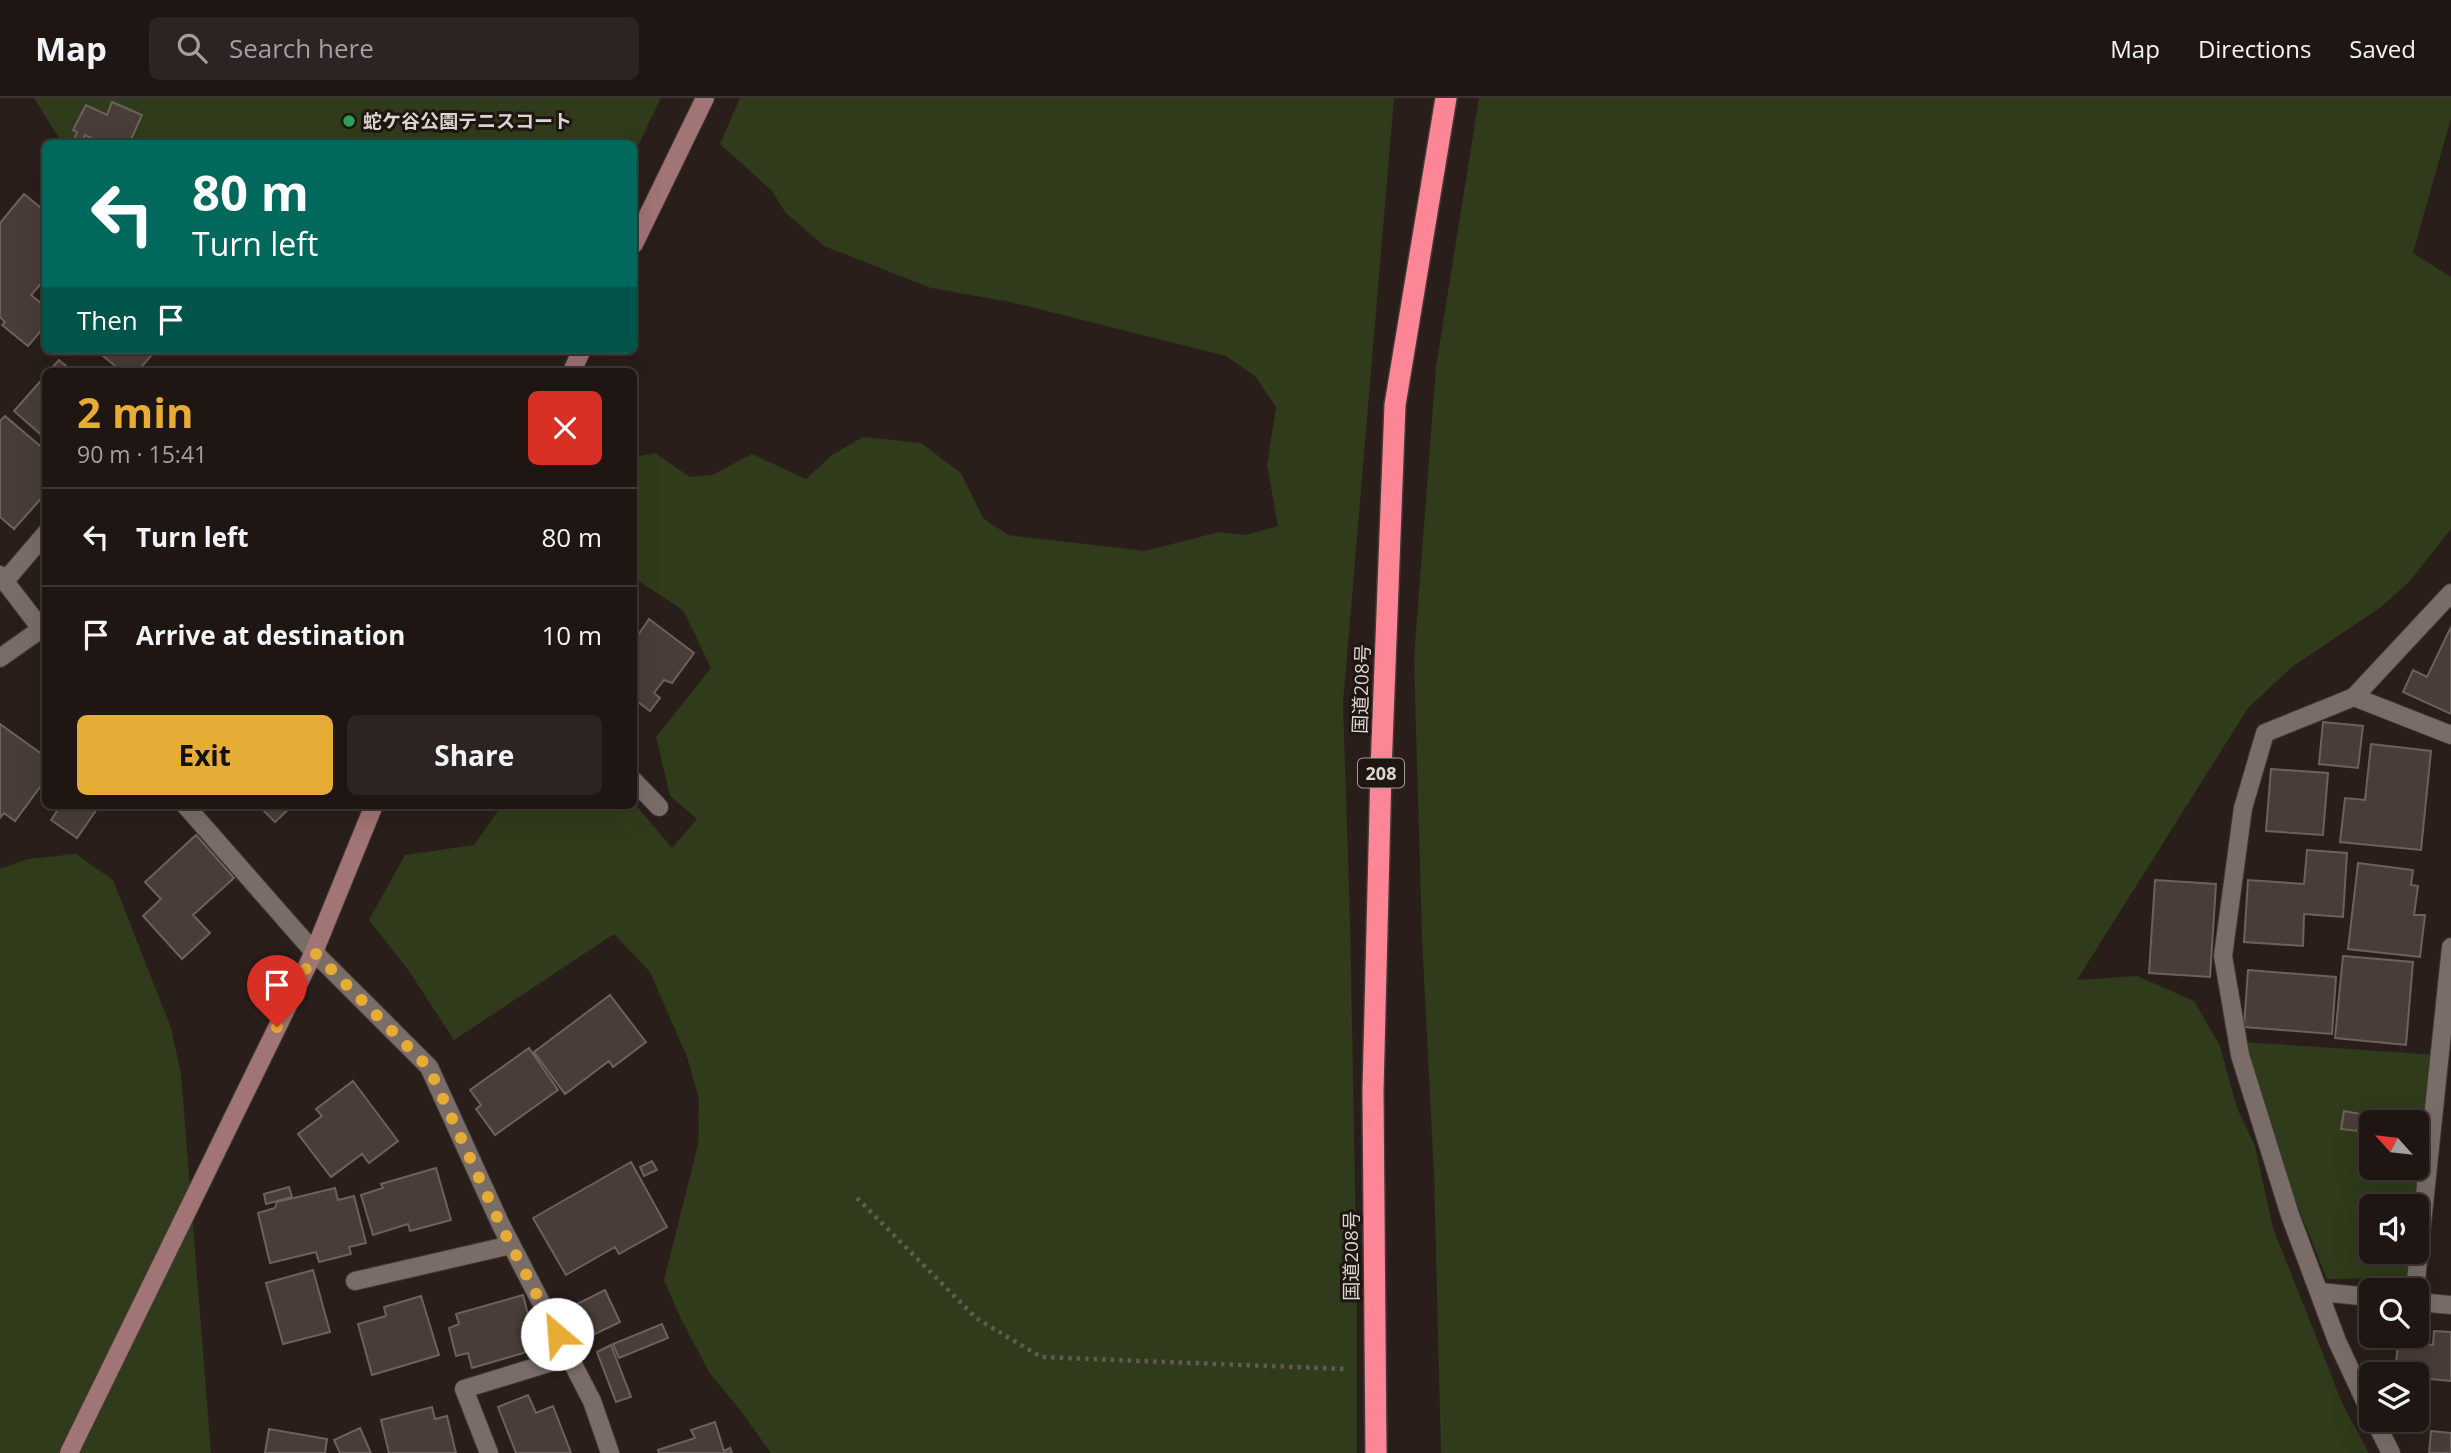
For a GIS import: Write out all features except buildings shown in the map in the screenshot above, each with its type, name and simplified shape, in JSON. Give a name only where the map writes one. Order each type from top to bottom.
[{"type":"highway","name":"国道208号","points":[[1376,1453],[1373,1091],[1381,770],[1395,405],[1446,98]]},
{"type":"street","points":[[637,238],[705,98]]},
{"type":"street","points":[[42,537],[2,578],[42,631]]},
{"type":"street","points":[[2359,1388],[2337,1341],[2290,1214],[2240,1055],[2223,956],[2243,808],[2264,733],[2354,697],[2451,593]]},
{"type":"street","points":[[0,658],[42,633]]},
{"type":"street","points":[[2354,697],[2451,735]]},
{"type":"street","points":[[637,785],[659,807]]},
{"type":"street","points":[[189,809],[314,952],[429,1068],[511,1245],[592,1401],[610,1453]]},
{"type":"street","points":[[69,1453],[314,952],[372,809]]},
{"type":"street","points":[[2416,1278],[2451,947]]},
{"type":"street","points":[[355,1281],[511,1245]]},
{"type":"street","points":[[2320,1292],[2359,1296]]},
{"type":"street","points":[[2429,1302],[2451,1305]]},
{"type":"street","points":[[489,1453],[464,1390],[568,1357]]},
{"type":"street","points":[[2380,1432],[2391,1453]]},
{"type":"path","points":[[857,1198],[976,1318],[1041,1357],[1375,1370]]},
{"type":"green space","name":"蛇ケ谷公園テニスコート","points":[[34,98],[661,98],[637,148],[637,140],[60,140]]},
{"type":"green space","points":[[740,98],[1394,98],[1343,704],[1357,1293],[1357,1453],[771,1453],[709,1372],[664,1280],[698,1145],[699,1099],[687,1057],[650,972],[614,934],[454,1040],[409,971],[369,920],[405,855],[474,845],[499,809],[637,809],[637,807],[672,848],[697,819],[670,796],[656,737],[711,668],[683,610],[637,580],[637,456],[655,453],[690,477],[712,475],[752,454],[806,479],[832,455],[863,437],[921,443],[961,473],[983,518],[1008,535],[1145,551],[1219,532],[1245,535],[1278,526],[1267,465],[1276,407],[1255,376],[1226,356],[1015,303],[931,288],[824,246],[785,212],[772,191],[720,144]]},
{"type":"green space","points":[[1479,98],[2451,98],[2451,118],[2413,253],[2451,277],[2451,529],[2409,582],[2381,607],[2292,667],[2248,708],[2077,980],[2137,976],[2194,1001],[2220,1046],[2237,1108],[2255,1146],[2273,1228],[2343,1405],[2369,1453],[1441,1453],[1434,1175],[1422,937],[1414,658],[1436,367]]},
{"type":"green space","points":[[76,854],[113,880],[171,1028],[181,1074],[211,1453],[0,1453],[0,869],[27,859]]},
{"type":"green space","points":[[2243,1042],[2438,1055],[2429,1153],[2429,1110],[2359,1110],[2359,1180],[2426,1180],[2425,1194],[2359,1194],[2359,1264],[2417,1264],[2406,1278],[2327,1279],[2256,1102]]},
{"type":"place","name":"蛇ケ谷公園テニスコート","points":[[349,121]]},
{"type":"route","points":[[277,1027],[314,952],[429,1068],[501,1226],[557,1334]]}]
